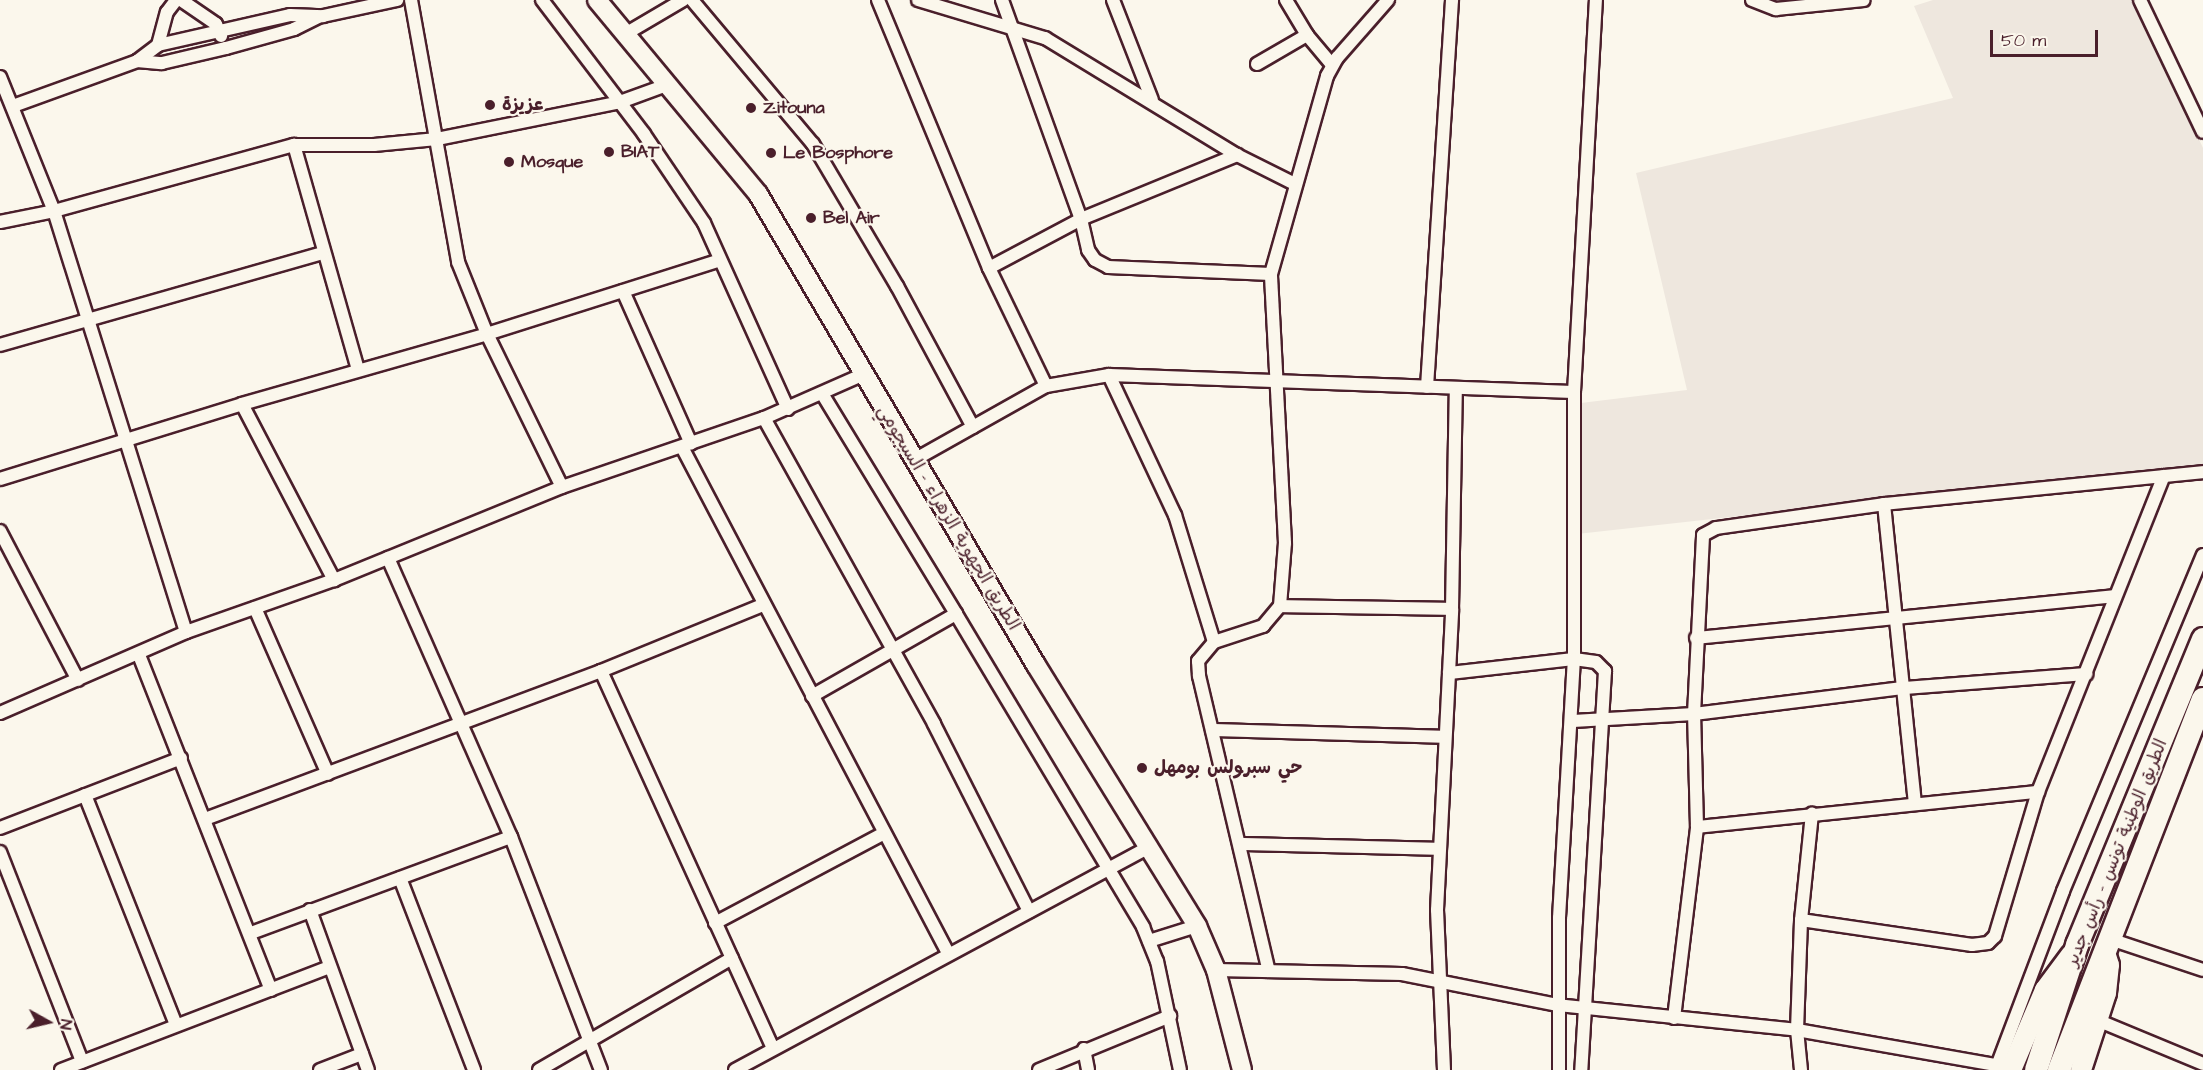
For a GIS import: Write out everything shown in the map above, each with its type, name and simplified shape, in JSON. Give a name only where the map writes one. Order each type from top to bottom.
[{"type":"highway","name":"الطريق الوطنية تونس - رأس جدير","points":[[2036,1070],[2078,945],[2203,639]]},
{"type":"highway","name":"الطريق الوطنية تونس - رأس جدير","points":[[2059,1070],[2107,946],[2194,742],[2203,699]]},
{"type":"main road","name":"الطريق الجهوية الزهراء - السيجومي","points":[[597,0],[627,33],[758,194],[862,375],[1147,848],[1197,926],[1216,970],[1242,1070]]},
{"type":"main road","points":[[2006,1068],[2045,990],[2078,945]]},
{"type":"main road","points":[[2081,1070],[2106,993],[2109,965],[2107,946]]},
{"type":"street","points":[[158,45],[167,12],[176,0]]},
{"type":"street","points":[[181,0],[201,10],[219,31],[226,48]]},
{"type":"street","points":[[138,61],[162,63],[226,48],[294,29],[323,16],[397,0]]},
{"type":"street","points":[[411,0],[458,262],[487,334],[562,487]]},
{"type":"street","points":[[542,0],[620,102],[687,196],[720,260],[788,409]]},
{"type":"street","points":[[627,33],[683,0]]},
{"type":"street","points":[[692,0],[813,144],[897,286],[973,427]]},
{"type":"street","points":[[878,0],[988,268],[1046,386]]},
{"type":"street","points":[[918,0],[1012,26],[1045,38],[1152,100],[1238,155],[1294,184]]},
{"type":"street","points":[[1002,0],[1081,219],[1088,250],[1108,267],[1270,274]]},
{"type":"street","points":[[1113,0],[1152,100]]},
{"type":"street","points":[[1286,0],[1306,35],[1332,65]]},
{"type":"street","points":[[1269,971],[1198,661],[1214,642],[1263,626],[1281,606],[1285,543],[1274,380],[1270,274],[1294,184],[1332,65],[1388,0]]},
{"type":"street","points":[[1427,387],[1452,0]]},
{"type":"street","points":[[1559,1070],[1557,1005],[1559,918],[1573,721],[1574,392],[1596,0]]},
{"type":"street","points":[[1752,0],[1776,9],[1864,0]]},
{"type":"street","points":[[2140,0],[2203,132]]},
{"type":"street","points":[[13,106],[138,61],[158,45],[290,15],[323,16]]},
{"type":"street","points":[[1257,64],[1306,35]]},
{"type":"street","points":[[0,77],[54,211],[86,320],[186,632]]},
{"type":"street","points":[[0,222],[54,211],[294,145],[374,145],[437,139],[620,102],[667,85]]},
{"type":"street","points":[[294,145],[322,252],[358,370]]},
{"type":"street","points":[[988,268],[1081,219],[1238,155]]},
{"type":"street","points":[[0,345],[322,252]]},
{"type":"street","points":[[0,479],[243,404],[487,334],[720,260]]},
{"type":"street","points":[[623,291],[687,445],[763,605],[948,953]]},
{"type":"street","points":[[0,713],[139,655],[186,632],[334,580],[562,487],[788,409],[823,395],[862,375]]},
{"type":"street","points":[[914,460],[1046,386],[1109,375],[1574,392]]},
{"type":"street","points":[[1109,375],[1175,514],[1214,642]]},
{"type":"street","points":[[1444,1070],[1438,981],[1439,849],[1452,609],[1456,388]]},
{"type":"street","points":[[823,395],[956,614],[1149,941],[1170,1016],[1180,1070]]},
{"type":"street","points":[[243,404],[334,580]]},
{"type":"street","points":[[764,418],[893,650],[1029,911]]},
{"type":"street","points":[[1674,1018],[1696,827],[1694,714],[1696,638],[1701,544],[1708,530],[1884,504],[2203,472]]},
{"type":"street","points":[[1801,920],[1972,945],[1988,943],[1999,924],[2038,792],[2164,476]]},
{"type":"street","points":[[1884,504],[1915,803]]},
{"type":"street","points":[[0,531],[78,680]]},
{"type":"street","points":[[1216,970],[1402,974],[1557,1005],[1797,1030],[2006,1068],[2062,891],[2203,555]]},
{"type":"street","points":[[388,558],[511,837],[601,1070]]},
{"type":"street","points":[[1696,638],[2115,596]]},
{"type":"street","points":[[205,819],[601,670],[763,605]]},
{"type":"street","points":[[1281,606],[1452,609]]},
{"type":"street","points":[[255,608],[328,774]]},
{"type":"street","points":[[812,696],[956,614]]},
{"type":"street","points":[[139,655],[251,933],[271,990]]},
{"type":"street","points":[[1449,673],[1574,659],[1596,662],[1605,671],[1604,720],[1583,1008],[1581,1070]]},
{"type":"street","points":[[601,670],[773,1049]]},
{"type":"street","points":[[1573,721],[1694,714],[1904,688],[2086,674]]},
{"type":"street","points":[[1212,730],[1444,737]]},
{"type":"street","points":[[0,828],[181,758]]},
{"type":"street","points":[[1696,827],[2038,792]]},
{"type":"street","points":[[85,795],[176,1025]]},
{"type":"street","points":[[1801,1070],[1797,1030],[1801,920],[1812,814]]},
{"type":"street","points":[[715,923],[884,832]]},
{"type":"street","points":[[251,933],[511,837]]},
{"type":"street","points":[[1240,844],[1439,849]]},
{"type":"street","points":[[735,1070],[948,953],[1109,871],[1147,848]]},
{"type":"street","points":[[0,852],[82,1060]]},
{"type":"street","points":[[400,878],[474,1070]]},
{"type":"street","points":[[310,910],[368,1070]]},
{"type":"street","points":[[1149,941],[1197,926]]},
{"type":"street","points":[[2107,946],[2203,970]]},
{"type":"street","points":[[539,1070],[732,958]]},
{"type":"street","points":[[61,1070],[82,1060],[330,967]]},
{"type":"street","points":[[1039,1070],[1084,1049],[1170,1016]]},
{"type":"street","points":[[2097,1020],[2203,1064]]},
{"type":"street","points":[[1084,1049],[1088,1070]]},
{"type":"street","points":[[320,1070],[362,1054]]},
{"type":"shaded area","points":[[1933,0],[2135,0],[2203,148],[2203,465],[1577,534],[1581,403],[1687,390],[1636,173],[1953,98],[1914,6]]},
{"type":"place","name":"عزيزة","points":[[490,105]]},
{"type":"place","name":"Zitouna","points":[[751,108]]},
{"type":"place","name":"BIAT","points":[[609,152]]},
{"type":"place","name":"Le Bosphore","points":[[771,153]]},
{"type":"place","name":"Mosque","points":[[509,162]]},
{"type":"place","name":"Bel Air","points":[[811,218]]},
{"type":"place","name":"حي سبرولس بومهل","points":[[1142,768]]}]
